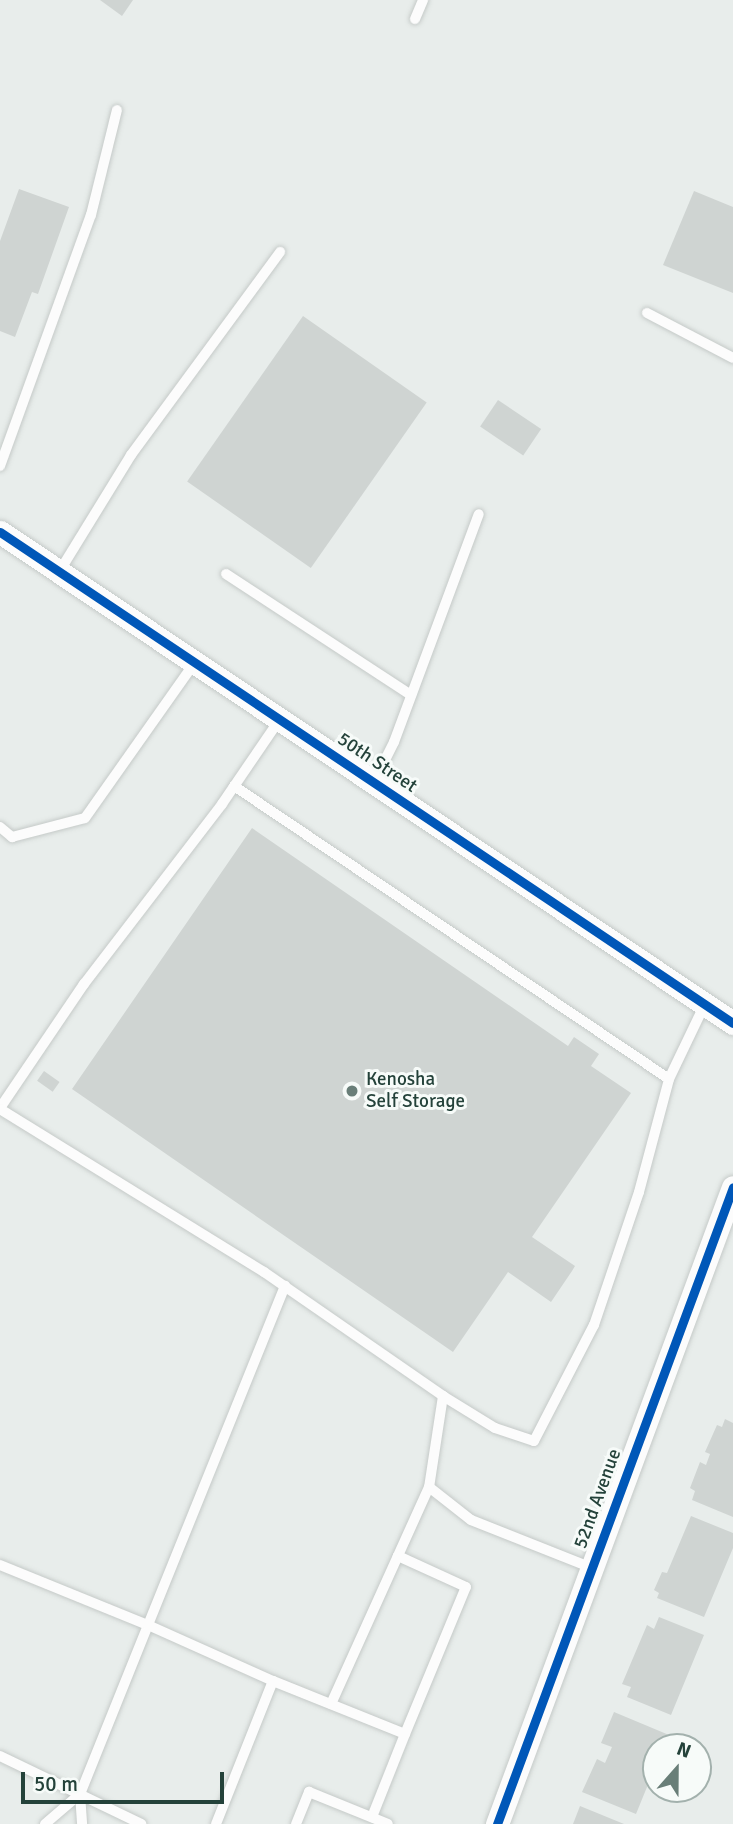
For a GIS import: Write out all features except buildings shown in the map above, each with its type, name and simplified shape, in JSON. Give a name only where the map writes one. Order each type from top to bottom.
[{"type":"street","name":"50th Street","points":[[0,532],[733,1023]]},
{"type":"street","name":"52nd Avenue","points":[[497,1824],[733,1187]]},
{"type":"lane","points":[[415,19],[423,0]]},
{"type":"lane","points":[[0,466],[91,215],[117,110]]},
{"type":"lane","points":[[58,572],[131,455],[280,252]]},
{"type":"lane","points":[[647,313],[733,358]]},
{"type":"lane","points":[[374,782],[411,695],[479,514]]},
{"type":"lane","points":[[226,574],[411,695]]},
{"type":"lane","points":[[0,827],[12,837],[85,818],[195,662]]},
{"type":"lane","points":[[280,719],[234,786],[84,984],[0,1109],[285,1286],[443,1396],[495,1428],[534,1441],[594,1325],[639,1192],[669,1079],[705,1004]]},
{"type":"lane","points":[[234,786],[669,1079]]},
{"type":"lane","points":[[82,1824],[80,1794],[285,1286]]},
{"type":"lane","points":[[331,1704],[429,1487],[443,1396]]},
{"type":"lane","points":[[429,1487],[471,1520],[592,1568]]},
{"type":"lane","points":[[372,1818],[466,1587],[398,1556]]},
{"type":"lane","points":[[0,1565],[405,1734]]},
{"type":"lane","points":[[216,1824],[273,1681]]},
{"type":"lane","points":[[0,1756],[141,1824]]},
{"type":"lane","points":[[296,1824],[309,1792],[387,1824]]},
{"type":"lane","points":[[45,1824],[80,1794]]},
{"type":"cycle path","points":[[0,532],[733,1023]]},
{"type":"cycle path","points":[[497,1824],[733,1187]]},
{"type":"place","name":"Kenosha Self Storage","points":[[352,1091]]}]
